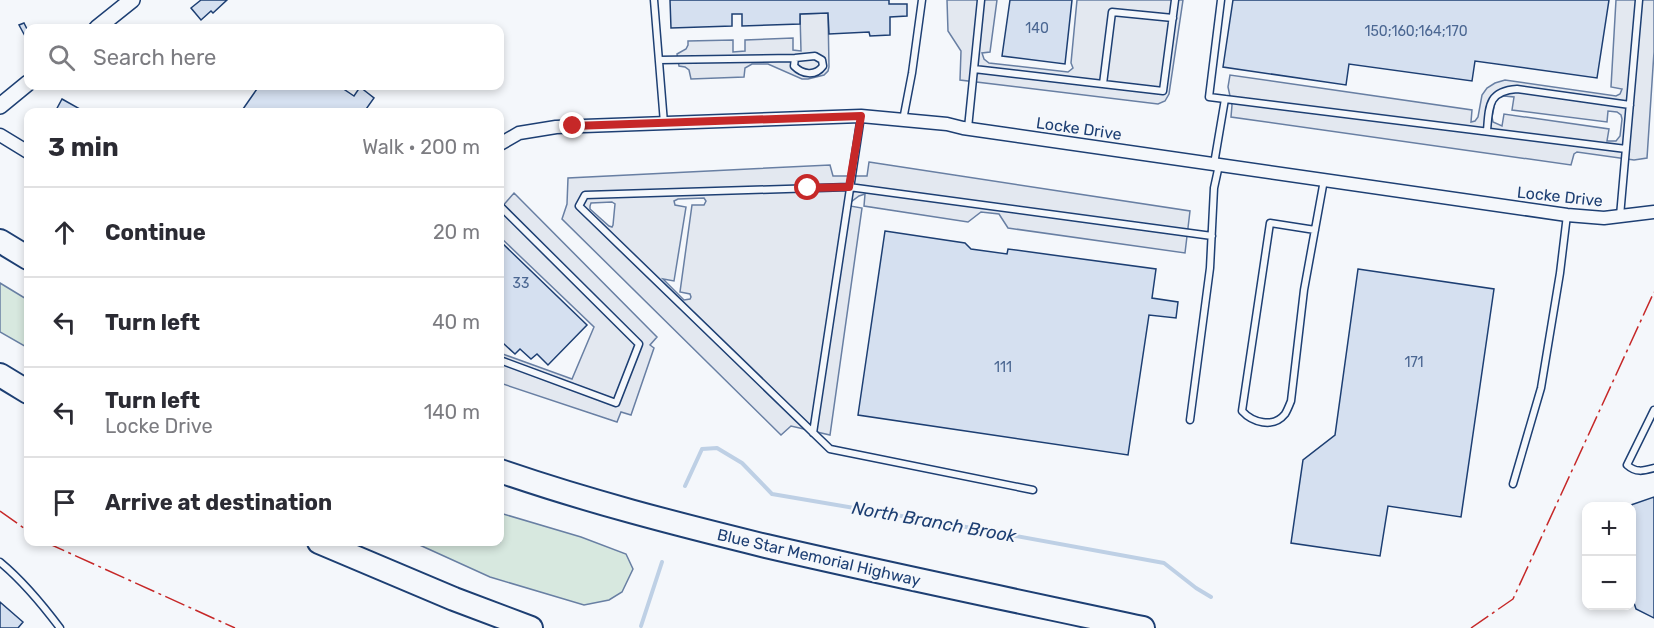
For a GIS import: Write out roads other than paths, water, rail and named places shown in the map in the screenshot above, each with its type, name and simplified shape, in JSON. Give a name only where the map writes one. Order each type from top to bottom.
[{"type":"highway","points":[[0,241],[24,256]]},
{"type":"highway","points":[[0,375],[24,390]]},
{"type":"highway","name":"Blue Star Memorial Highway","points":[[504,472],[599,502],[715,533],[828,560],[1143,628]]},
{"type":"highway","points":[[328,546],[454,600],[531,628]]},
{"type":"street","points":[[102,24],[132,0]]},
{"type":"street","points":[[0,106],[24,86]]},
{"type":"street","name":"Locke Drive","points":[[504,142],[519,133],[556,127],[861,116],[947,124],[968,129],[1567,215],[1604,218],[1654,212]]},
{"type":"street","points":[[0,135],[24,150]]},
{"type":"lane","points":[[654,0],[664,123]]},
{"type":"lane","points":[[903,120],[922,0]]},
{"type":"lane","points":[[968,129],[981,0]]},
{"type":"lane","points":[[974,69],[1163,91],[1175,0]]},
{"type":"lane","points":[[1221,0],[1209,97],[1626,148]]},
{"type":"lane","points":[[1620,217],[1639,0]]},
{"type":"lane","points":[[1103,84],[1112,12],[1173,18]]},
{"type":"lane","points":[[659,60],[815,56],[822,60],[823,66],[820,70],[809,73],[800,72],[794,66],[795,58]]},
{"type":"lane","points":[[1487,131],[1491,101],[1505,90],[1517,89],[1630,105]]},
{"type":"lane","points":[[1190,420],[1212,236],[1214,188],[1226,99]]},
{"type":"lane","points":[[813,433],[861,116]]},
{"type":"lane","points":[[1315,230],[1270,223],[1242,411],[1258,422],[1268,423],[1279,419],[1286,413],[1291,401],[1304,290],[1315,230],[1324,180]]},
{"type":"lane","points":[[1033,490],[830,449],[579,206],[585,195],[849,187],[1212,236]]},
{"type":"lane","points":[[504,210],[639,344],[616,403],[504,361]]},
{"type":"lane","points":[[1513,484],[1541,388],[1567,215]]},
{"type":"lane","points":[[1654,411],[1627,465],[1640,472],[1654,468]]},
{"type":"lane","points":[[0,562],[45,608],[60,628]]},
{"type":"waterway","name":"North Branch Brook","points":[[685,486],[702,449],[717,448],[742,463],[772,494],[1164,563],[1211,597]]},
{"type":"waterway","name":"North Branch Brook","points":[[641,626],[662,562]]}]
